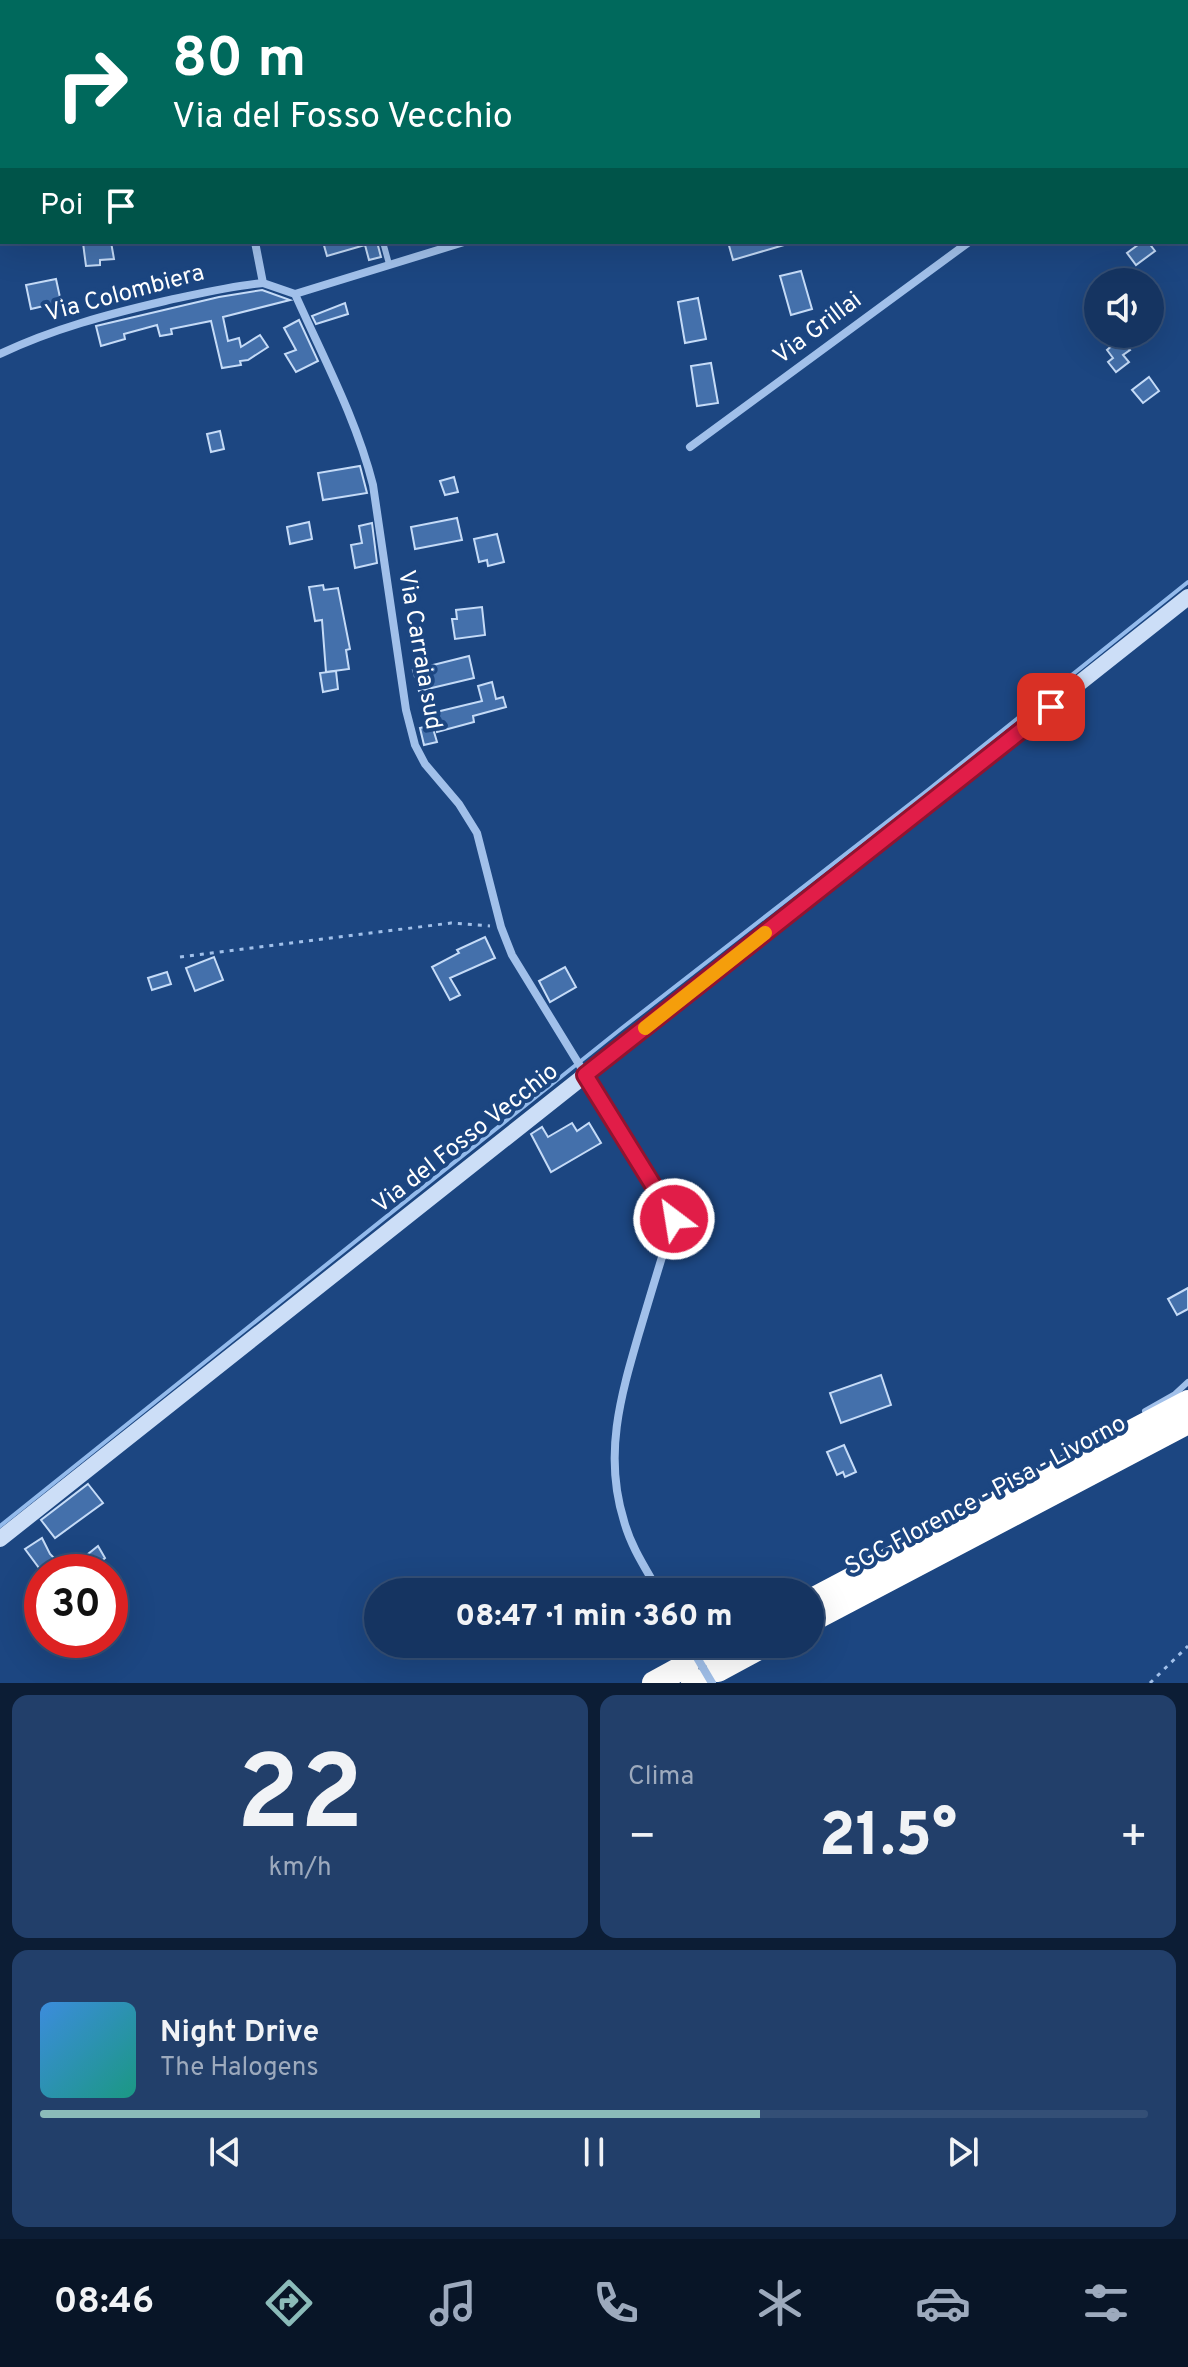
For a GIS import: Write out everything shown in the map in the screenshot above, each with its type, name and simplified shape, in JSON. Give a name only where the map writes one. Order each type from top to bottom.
[{"type":"highway","name":"SGC Florence - Pisa - Livorno","points":[[824,1594],[1188,1402]]},
{"type":"highway","name":"SGC Florence - Pisa - Livorno","points":[[824,1614],[1188,1422]]},
{"type":"highway","points":[[654,1683],[725,1658]]},
{"type":"street","points":[[255,244],[263,283],[295,294],[457,244]]},
{"type":"street","name":"Via Grillai","points":[[690,447],[966,244]]},
{"type":"street","name":"Via Colombiera","points":[[0,354],[51,333],[120,312],[263,283]]},
{"type":"street","name":"Via Carraia sud","points":[[295,294],[353,421],[373,485],[406,710],[415,745],[425,764],[473,824],[501,927],[525,979],[674,1219],[623,1388],[614,1430],[616,1488],[624,1521],[651,1578]]},
{"type":"street","name":"Via del Fosso Vecchio","points":[[0,1539],[584,1072],[1188,597]]},
{"type":"lane","points":[[384,244],[389,264]]},
{"type":"lane","points":[[1136,1417],[1175,1394],[1188,1382]]},
{"type":"lane","points":[[1013,1494],[1033,1476]]},
{"type":"path","points":[[180,957],[451,923],[501,927]]},
{"type":"path","points":[[1150,1683],[1188,1646]]},
{"type":"building","points":[[83,244],[111,244],[114,259],[100,260],[100,265],[86,266]]},
{"type":"building","points":[[324,244],[378,244],[381,257],[369,260],[365,245],[327,256]]},
{"type":"building","points":[[729,244],[784,245],[733,260]]},
{"type":"building","points":[[1139,244],[1150,244],[1155,251],[1136,265],[1127,253]]},
{"type":"building","points":[[801,271],[812,309],[791,315],[780,276]]},
{"type":"building","points":[[56,279],[61,302],[31,309],[26,285]]},
{"type":"building","points":[[262,290],[290,300],[223,317],[228,341],[239,338],[241,347],[260,335],[268,347],[248,360],[240,361],[241,365],[222,368],[211,321],[171,329],[172,334],[160,336],[157,325],[124,334],[125,339],[101,346],[96,326]]},
{"type":"building","points":[[698,298],[706,339],[685,343],[678,302]]},
{"type":"building","points":[[345,303],[348,314],[316,324],[312,316]]},
{"type":"building","points":[[299,320],[318,361],[296,372],[285,354],[296,350],[284,328]]},
{"type":"building","points":[[1128,348],[1130,350],[1123,355],[1129,362],[1116,372],[1108,362],[1113,358],[1107,350]]},
{"type":"building","points":[[711,363],[718,403],[697,406],[691,366]]},
{"type":"building","points":[[1149,377],[1159,391],[1143,403],[1132,390]]},
{"type":"building","points":[[220,431],[224,449],[211,452],[207,434]]},
{"type":"building","points":[[360,466],[367,493],[323,500],[318,473]]},
{"type":"building","points":[[454,477],[458,492],[445,495],[440,481]]},
{"type":"building","points":[[457,518],[462,540],[415,549],[411,527]]},
{"type":"building","points":[[309,522],[312,539],[290,544],[287,527]]},
{"type":"building","points":[[372,523],[377,563],[355,568],[351,545],[362,543],[359,526]]},
{"type":"building","points":[[497,534],[504,562],[488,566],[487,560],[479,562],[474,539]]},
{"type":"building","points":[[323,585],[324,590],[338,588],[350,649],[346,650],[349,669],[326,672],[322,620],[315,621],[309,587]]},
{"type":"building","points":[[482,607],[485,635],[455,639],[452,619],[457,619],[456,610]]},
{"type":"building","points":[[469,656],[474,678],[419,691],[413,670]]},
{"type":"building","points":[[336,671],[338,689],[323,692],[320,673]]},
{"type":"building","points":[[492,682],[496,699],[503,697],[506,707],[473,716],[474,722],[437,732],[432,713],[482,701],[478,686]]},
{"type":"building","points":[[432,725],[437,742],[424,745],[420,728]]},
{"type":"building","points":[[485,937],[495,958],[450,978],[460,995],[450,1000],[432,967],[459,953],[457,950]]},
{"type":"building","points":[[214,957],[223,980],[195,991],[186,968]]},
{"type":"building","points":[[565,967],[576,987],[550,1002],[539,981]]},
{"type":"building","points":[[167,972],[171,984],[152,990],[148,978]]},
{"type":"building","points":[[572,1123],[577,1131],[589,1123],[601,1143],[551,1172],[531,1134],[542,1127],[548,1137]]},
{"type":"building","points":[[1188,1288],[1188,1309],[1177,1315],[1168,1299]]},
{"type":"building","points":[[881,1375],[891,1405],[841,1423],[830,1393]]},
{"type":"building","points":[[844,1445],[856,1472],[845,1477],[843,1472],[837,1475],[827,1452]]},
{"type":"building","points":[[88,1484],[103,1503],[55,1538],[41,1520]]},
{"type":"building","points":[[42,1538],[50,1554],[29,1554],[25,1549]]},
{"type":"building","points":[[98,1546],[103,1554],[88,1554]]},
{"type":"waterway","points":[[0,1526],[622,1028],[928,790],[1188,582]]},
{"type":"slow traffic","points":[[645,1028],[765,933]]},
{"type":"route","points":[[674,1219],[585,1075],[1051,707]]}]
